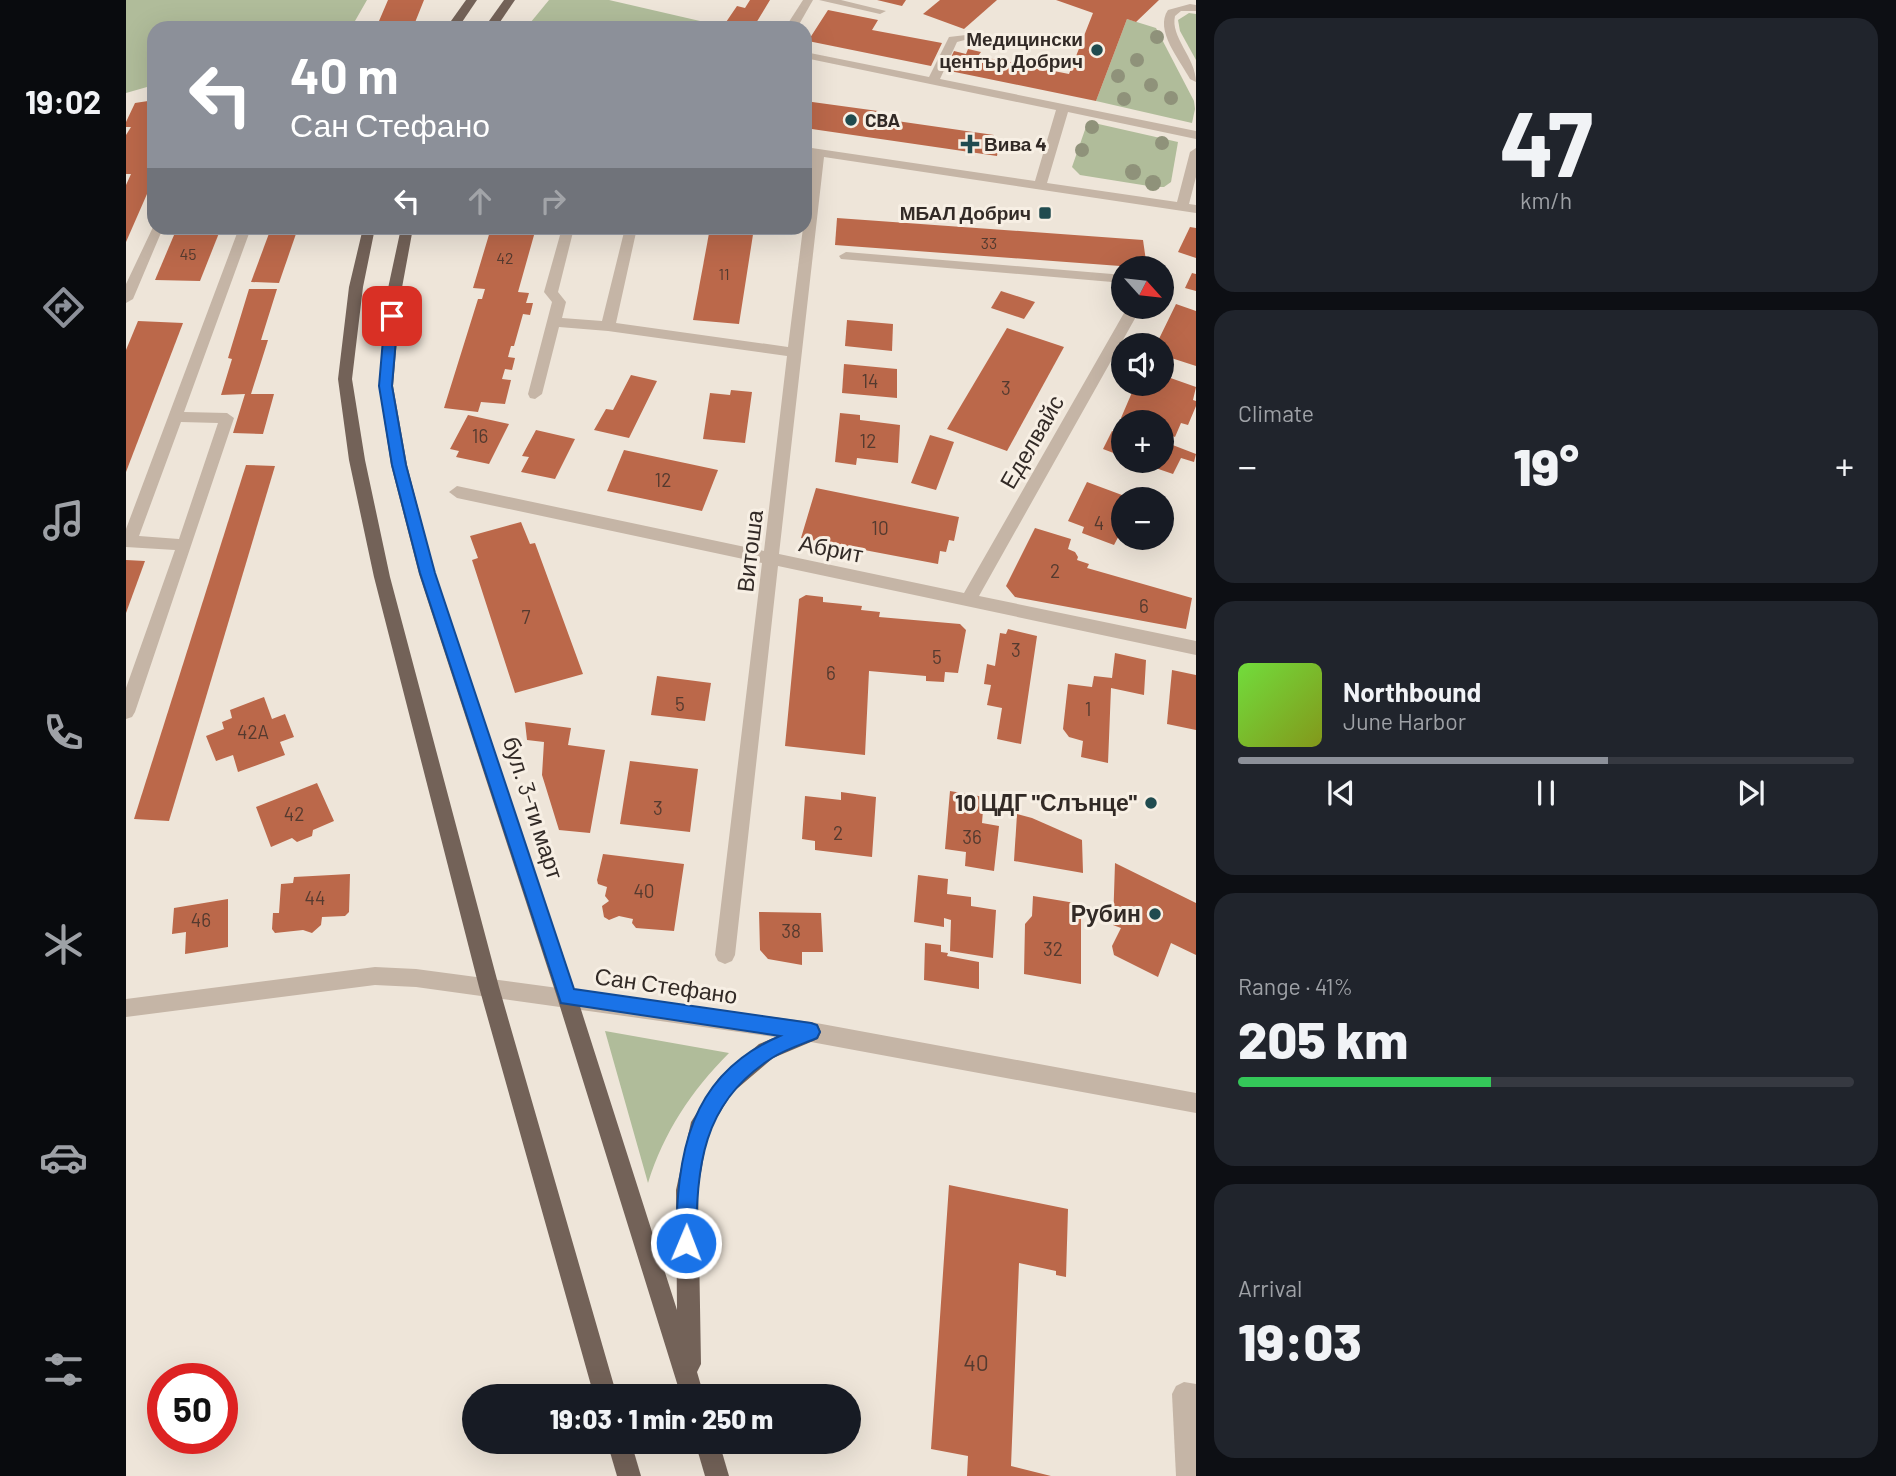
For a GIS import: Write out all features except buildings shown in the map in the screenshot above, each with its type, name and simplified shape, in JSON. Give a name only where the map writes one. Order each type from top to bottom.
[{"type":"main road","points":[[457,21],[472,0]]},
{"type":"main road","points":[[495,21],[510,0]]},
{"type":"main road","points":[[367,235],[356,286],[345,379],[357,460],[382,577],[489,987],[603,1384]]},
{"type":"main road","name":"бул. 3-ти март","points":[[406,235],[394,293],[386,386],[399,465],[427,573],[568,997],[689,1384]]},
{"type":"main road","points":[[691,1384],[687,1190],[698,1129],[726,1086],[766,1051],[811,1032]]},
{"type":"main road","points":[[623,1454],[629,1476]]},
{"type":"main road","points":[[711,1454],[717,1476]]},
{"type":"street","points":[[795,21],[808,0]]},
{"type":"street","points":[[824,0],[880,11]]},
{"type":"street","points":[[1196,8],[1172,10],[1167,18],[1168,27],[1196,79]]},
{"type":"street","points":[[933,81],[953,39],[966,38]]},
{"type":"street","points":[[812,56],[1196,135]]},
{"type":"street","points":[[1040,186],[1063,108]]},
{"type":"street","points":[[812,151],[1189,208],[1196,152]]},
{"type":"street","points":[[126,299],[154,235]]},
{"type":"street","points":[[185,545],[128,542],[242,235]]},
{"type":"street","points":[[535,394],[559,302],[551,292],[566,235]]},
{"type":"street","points":[[608,326],[629,235]]},
{"type":"street","name":"Витоша","points":[[725,955],[796,354],[805,235]]},
{"type":"street","points":[[846,256],[1111,278]]},
{"type":"street","name":"Еделвайс","points":[[968,600],[1128,319]]},
{"type":"street","points":[[554,322],[608,326],[796,354]]},
{"type":"street","points":[[126,712],[227,418],[176,417]]},
{"type":"street","name":"Абрит","points":[[457,492],[772,561],[1196,648]]},
{"type":"street","name":"Сан Стефано","points":[[126,1008],[375,976],[568,997],[811,1032],[1196,1103]]},
{"type":"street","points":[[1188,1476],[1184,1394],[1196,1396]]},
{"type":"green space","points":[[126,0],[367,0],[355,21],[147,21],[147,87],[126,93]]},
{"type":"green space","points":[[549,0],[609,0],[700,21],[532,21]]},
{"type":"green space","points":[[1189,13],[1196,14],[1196,60],[1180,31],[1178,20]]},
{"type":"green space","points":[[1127,19],[1156,28],[1194,101],[1192,123],[1096,101]]},
{"type":"green space","points":[[1094,123],[1178,142],[1171,182],[1164,187],[1155,187],[1080,175],[1072,167],[1087,124]]},
{"type":"green space","points":[[605,1031],[729,1053],[680,1113],[662,1147],[648,1183]]},
{"type":"place","name":"Медицински център Добрич","points":[[1097,50]]},
{"type":"place","name":"CBA","points":[[851,120]]},
{"type":"place","name":"Вива 4","points":[[970,144]]},
{"type":"place","name":"МБАЛ Добрич","points":[[1045,213]]},
{"type":"place","name":"10 ЦДГ \"Слънце\"","points":[[1151,803]]},
{"type":"place","name":"Рубин","points":[[1155,914]]},
{"type":"route","points":[[392,316],[386,386],[399,465],[427,573],[568,997],[811,1032],[766,1051],[726,1086],[698,1129],[687,1190],[686,1243]]}]
